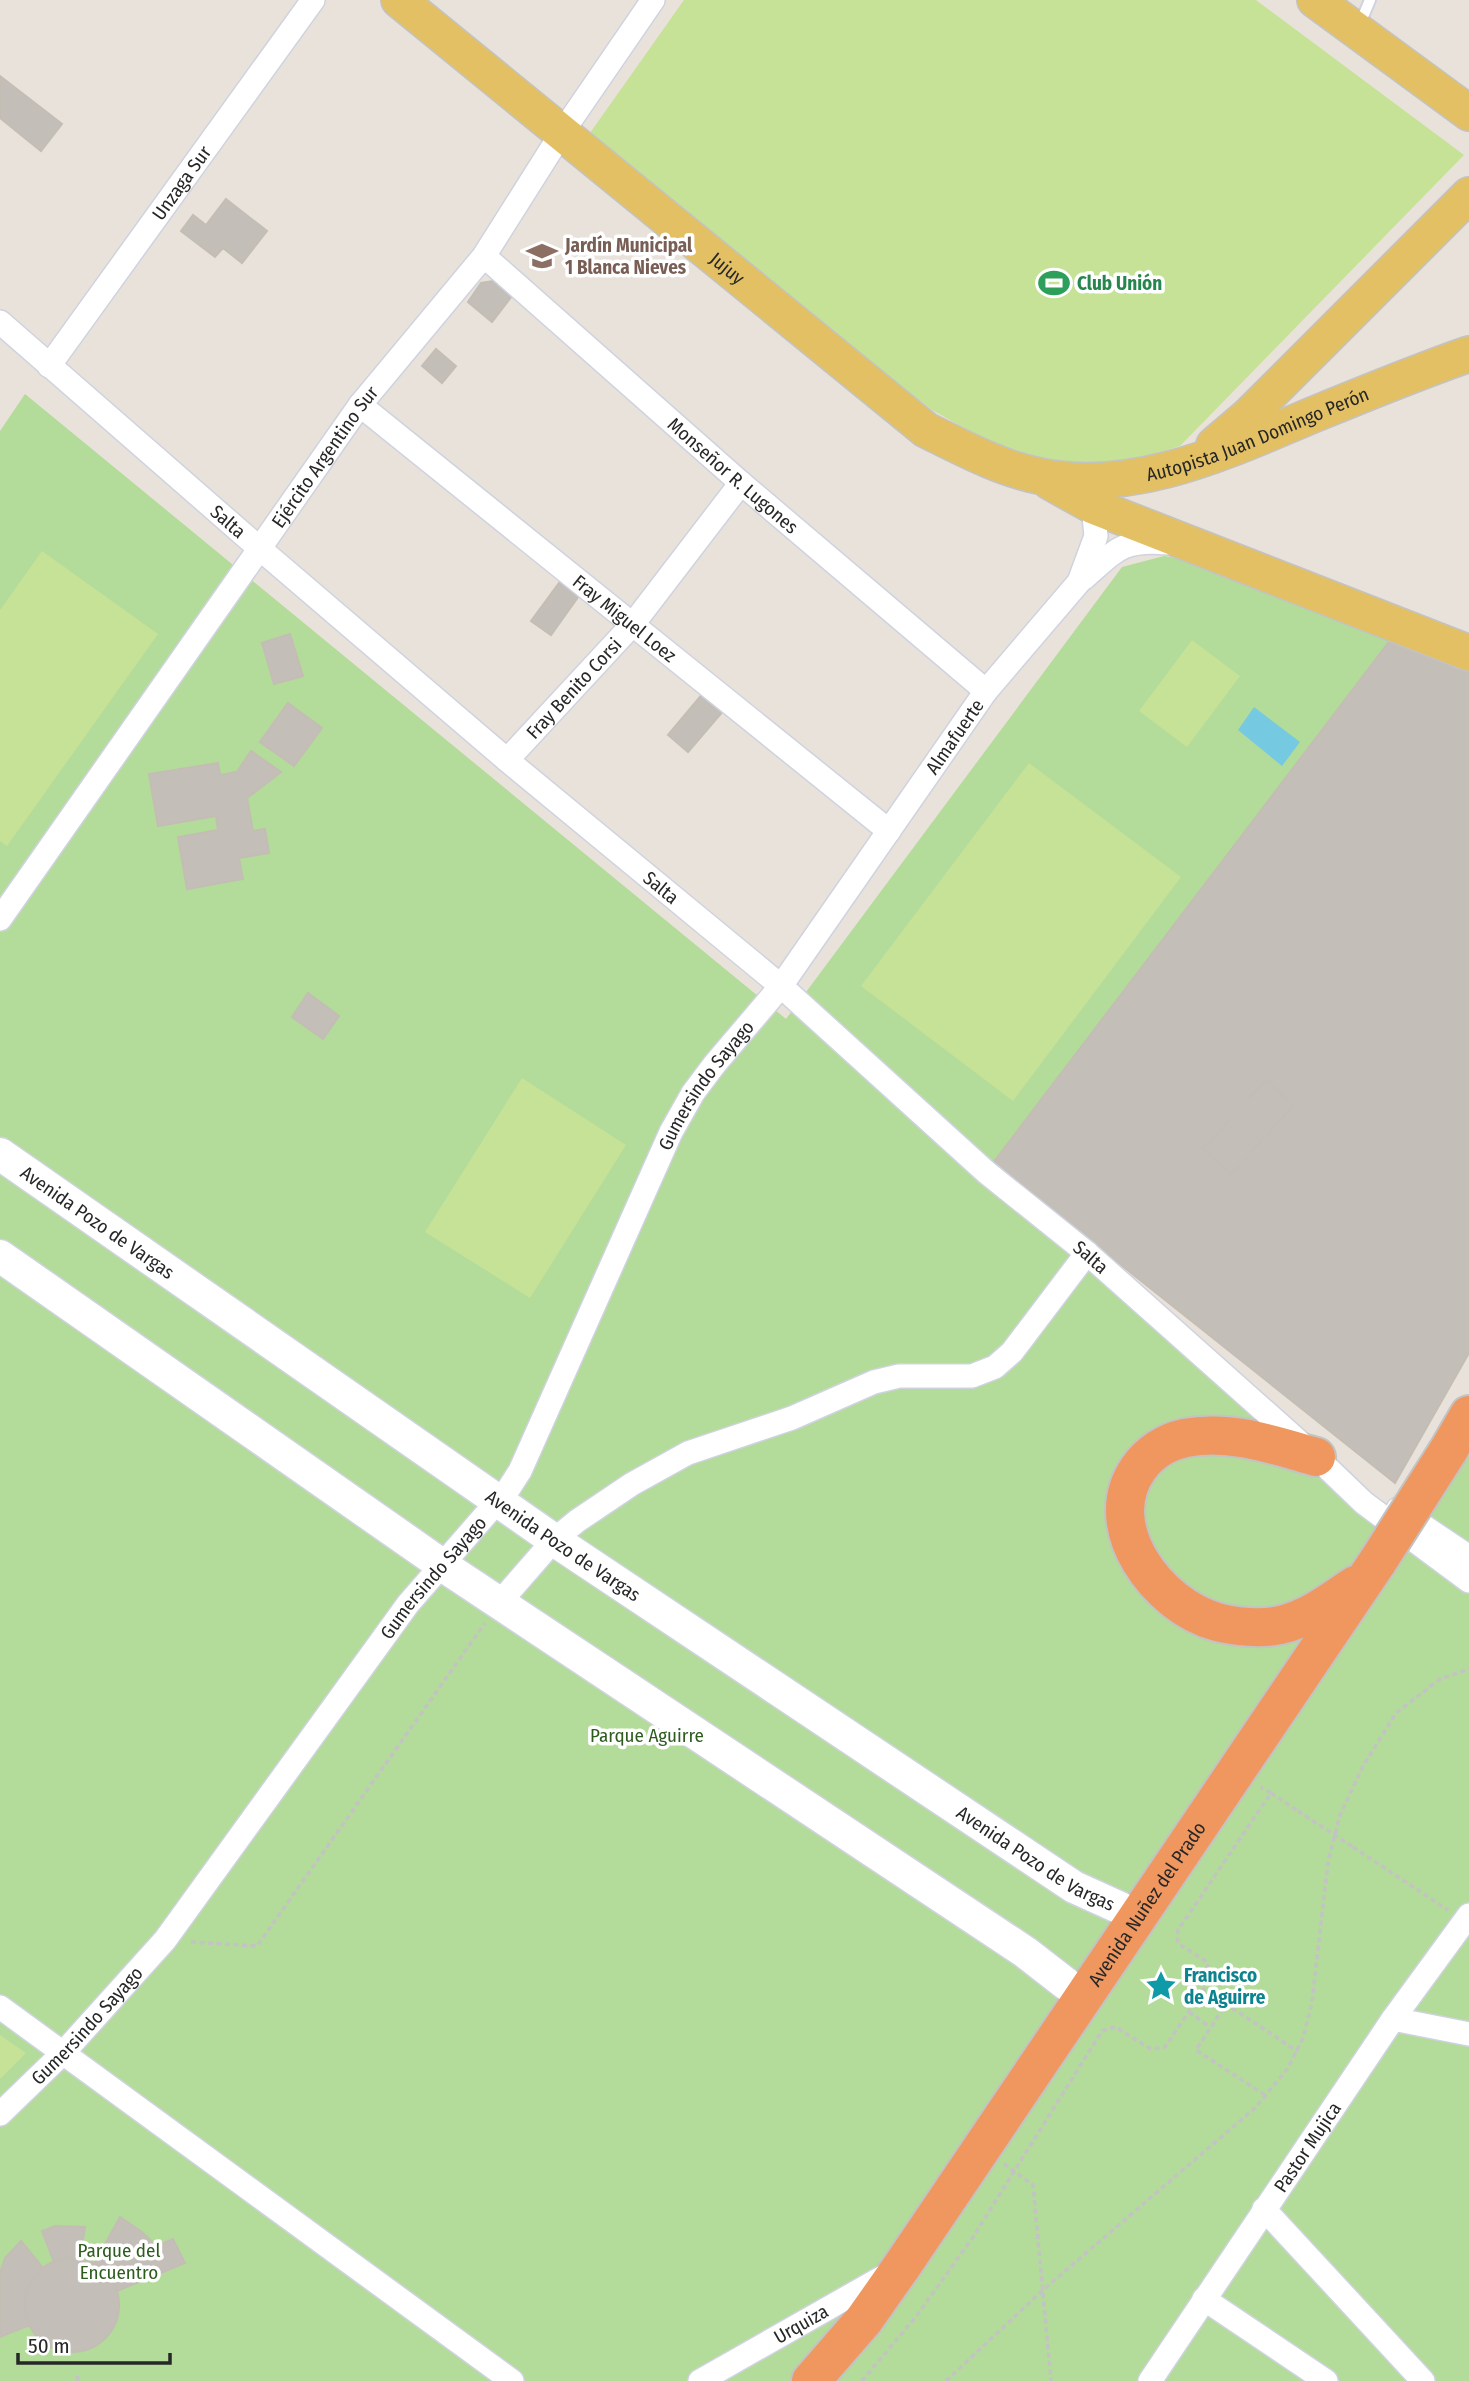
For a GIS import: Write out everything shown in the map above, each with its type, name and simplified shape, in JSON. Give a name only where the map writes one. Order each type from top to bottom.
[{"type":"highway","name":"Avenida Nuñez del Prado","points":[[811,2381],[864,2320],[902,2266],[1373,1568],[1469,1415]]},
{"type":"highway","points":[[1316,1457],[1238,1437],[1211,1435],[1164,1444],[1144,1460],[1133,1476],[1125,1497],[1125,1520],[1132,1544],[1142,1564],[1171,1597],[1188,1609],[1216,1622],[1249,1626],[1279,1625],[1301,1618],[1326,1605],[1373,1568]]},
{"type":"main road","name":"Jujuy","points":[[399,0],[926,430],[998,464],[1040,476]]},
{"type":"main road","points":[[1315,0],[1364,15],[1469,113]]},
{"type":"main road","points":[[1195,461],[1248,416],[1469,195]]},
{"type":"main road","name":"Autopista Juan Domingo Perón","points":[[1040,476],[1095,493],[1242,445],[1410,374],[1469,354]]},
{"type":"main road","points":[[1095,493],[1192,545],[1469,653]]},
{"type":"main road","name":"Avenida Pozo de Vargas","points":[[0,1154],[554,1540],[1074,1887],[1138,1916]]},
{"type":"main road","points":[[0,1256],[442,1565],[1025,1952],[1083,1997]]},
{"type":"street","name":"Unzaga Sur","points":[[49,366],[313,0]]},
{"type":"street","name":"Ejército Argentino Sur","points":[[0,919],[360,405],[484,256],[561,134],[653,0]]},
{"type":"street","name":"Monseñor R. Lugones","points":[[484,256],[741,483],[986,691]]},
{"type":"street","name":"Salta","points":[[0,322],[507,760],[781,986],[986,1172],[1087,1253],[1316,1457]]},
{"type":"street","name":"Fray Miguel Loez","points":[[360,405],[889,831]]},
{"type":"street","name":"Fray Benito Corsi","points":[[507,760],[633,624],[741,483]]},
{"type":"street","name":"Almafuerte","points":[[781,986],[986,691],[1079,582],[1096,536],[1095,493]]},
{"type":"street","points":[[1079,582],[1117,549],[1133,542],[1192,545]]},
{"type":"street","name":"Gumersindo Sayago","points":[[0,2115],[64,2052],[165,1940],[408,1604],[520,1471],[671,1132],[693,1093],[714,1065],[781,986]]},
{"type":"street","points":[[500,1602],[554,1540],[577,1521],[632,1484],[688,1453],[792,1419],[874,1382],[899,1376],[972,1376],[995,1367],[1012,1352],[1087,1253]]},
{"type":"street","points":[[1316,1457],[1363,1484],[1469,1557]]},
{"type":"street","points":[[1316,1457],[1364,1503],[1469,1581]]},
{"type":"street","name":"Pastor Mujica","points":[[1150,2381],[1393,2019],[1469,1915]]},
{"type":"street","points":[[0,2007],[512,2381]]},
{"type":"street","points":[[1393,2019],[1469,2034]]},
{"type":"street","points":[[1264,2209],[1423,2381]]},
{"type":"street","name":"Urquiza","points":[[700,2381],[902,2266]]},
{"type":"street","points":[[1204,2299],[1326,2381]]},
{"type":"path","points":[[165,1940],[257,1946],[500,1602]]},
{"type":"path","points":[[946,2381],[1043,2290],[1255,2108],[1288,2068],[1304,2038],[1312,2002],[1328,1862],[1340,1815],[1363,1766],[1396,1713],[1440,1679],[1469,1669]]},
{"type":"path","points":[[1236,1771],[1447,1909]]},
{"type":"path","points":[[862,2381],[918,2314],[972,2238],[1102,2031],[1115,2027],[1151,2049],[1165,2047],[1210,1980],[1208,1962],[1179,1944],[1178,1930],[1271,1794]]},
{"type":"path","points":[[1265,2095],[1196,2050],[1226,2004],[1297,2051]]},
{"type":"path","points":[[1189,2012],[1211,2027]]},
{"type":"path","points":[[982,2148],[1033,2185],[1051,2381]]},
{"type":"green space","name":"Club Unión","points":[[684,0],[1256,0],[1464,155],[1180,446],[1110,468],[1022,460],[932,410],[585,140]]},
{"type":"green space","name":"Parque Aguirre","points":[[25,394],[786,1019],[1122,567],[1164,556],[1210,564],[1395,634],[986,1172],[1409,1553],[1469,1446],[1469,2381],[0,2381],[0,431]]},
{"type":"green space","points":[[42,551],[158,634],[7,846],[0,841],[0,610]]},
{"type":"green space","points":[[1192,640],[1240,676],[1187,747],[1139,711]]},
{"type":"green space","points":[[1029,763],[1181,877],[1013,1101],[861,986]]},
{"type":"green space","points":[[522,1078],[626,1145],[530,1298],[425,1232]]},
{"type":"green space","points":[[0,2035],[26,2053],[0,2079]]},
{"type":"water","points":[[1254,707],[1300,742],[1282,766],[1238,730]]},
{"type":"building","points":[[0,76],[62,124],[41,151],[0,118]]},
{"type":"building","points":[[226,199],[267,231],[242,263],[223,248],[215,257],[181,231],[193,215],[206,225]]},
{"type":"building","points":[[493,281],[512,296],[492,322],[468,302],[481,283]]},
{"type":"building","points":[[436,349],[456,366],[442,383],[422,366]]},
{"type":"building","points":[[562,579],[581,593],[551,635],[531,621]]},
{"type":"building","points":[[290,634],[303,676],[274,684],[262,643]]},
{"type":"building","points":[[1395,634],[1469,663],[1469,1353],[1395,1483],[993,1163]]},
{"type":"building","points":[[704,692],[724,710],[688,752],[668,735]]},
{"type":"building","points":[[288,703],[322,728],[294,766],[260,742]]},
{"type":"building","points":[[251,751],[281,772],[247,798],[253,831],[265,829],[269,853],[239,858],[243,879],[187,889],[178,837],[218,830],[216,816],[158,826],[149,774],[218,763],[220,775],[237,772]]},
{"type":"building","points":[[308,993],[339,1016],[323,1039],[292,1017]]},
{"type":"building","points":[[1267,1079],[1293,1106],[1231,1174],[1203,1149]]},
{"type":"building","points":[[120,2217],[142,2232],[156,2246],[173,2239],[185,2263],[117,2291],[103,2269],[94,2264]]},
{"type":"building","points":[[55,2226],[85,2227],[80,2259],[59,2259],[54,2262],[42,2231]]},
{"type":"building","points":[[21,2241],[43,2268],[27,2290],[25,2305],[30,2325],[0,2337],[0,2273],[5,2258]]},
{"type":"building","points":[[72,2258],[90,2262],[105,2272],[115,2287],[119,2305],[115,2323],[105,2338],[90,2348],[72,2352],[54,2348],[39,2338],[29,2323],[25,2305],[29,2287],[39,2272],[54,2262]]},
{"type":"place","name":"Jardín Municipal 1 Blanca Nieves","points":[[542,256]]},
{"type":"place","name":"Club Unión","points":[[1054,283]]},
{"type":"place","name":"Francisco de Aguirre","points":[[1161,1986]]},
{"type":"park label","name":"Parque del Encuentro","points":[[119,2261]]}]
